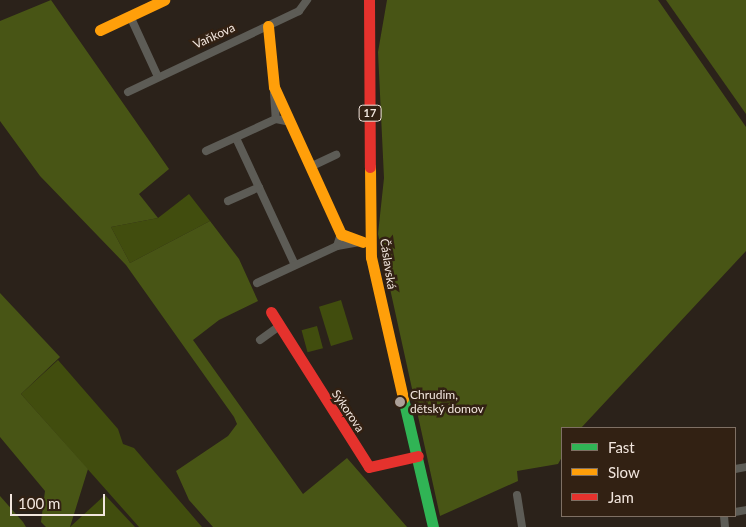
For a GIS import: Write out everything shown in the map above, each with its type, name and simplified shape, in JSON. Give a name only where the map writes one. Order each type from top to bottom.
[{"type":"street","points":[[100,30],[164,0]]},
{"type":"street","name":"Vaňkova","points":[[128,92],[302,10],[307,0]]},
{"type":"street","name":"Čáslavská","points":[[369,0],[366,241],[418,456],[433,527]]},
{"type":"street","points":[[130,16],[158,77]]},
{"type":"street","points":[[268,26],[276,119]]},
{"type":"street","points":[[274,86],[341,234],[349,240],[366,241]]},
{"type":"street","points":[[206,151],[276,119],[290,122]]},
{"type":"street","points":[[236,138],[295,265]]},
{"type":"street","points":[[310,167],[336,155]]},
{"type":"street","points":[[228,201],[259,187]]},
{"type":"street","points":[[337,246],[341,234]]},
{"type":"street","points":[[257,283],[337,246],[366,241]]},
{"type":"street","name":"Sýkorova","points":[[271,312],[369,467],[418,456]]},
{"type":"street","points":[[260,340],[279,326]]},
{"type":"street","points":[[517,495],[522,527]]},
{"type":"green space","points":[[51,0],[169,169],[139,194],[158,218],[111,227],[130,263],[210,221],[239,259],[258,301],[219,320],[193,340],[303,494],[347,458],[407,527],[213,527],[189,500],[176,471],[228,436],[237,424],[234,417],[126,265],[40,176],[0,121],[0,21]]},
{"type":"green space","points":[[387,0],[658,0],[746,127],[746,251],[582,427],[561,427],[561,459],[558,464],[517,471],[518,481],[440,516],[378,234],[384,178],[378,52]]},
{"type":"green space","points":[[666,0],[746,0],[746,114]]},
{"type":"green space","points":[[189,194],[210,221],[130,263],[111,227],[158,218]]},
{"type":"green space","points":[[0,293],[60,357],[21,394],[88,469],[70,527],[46,527],[41,522],[45,491],[0,437]]},
{"type":"green space","points":[[341,300],[353,339],[331,346],[319,307]]},
{"type":"green space","points":[[317,326],[323,348],[307,352],[302,330]]},
{"type":"green space","points":[[58,360],[118,429],[123,444],[134,448],[202,527],[139,527],[21,394]]},
{"type":"green space","points":[[105,495],[135,527],[70,527]]},
{"type":"green space","points":[[0,496],[23,522],[26,527],[0,527]]},
{"type":"traffic: fast","points":[[403,398],[433,527]]},
{"type":"traffic: slow","points":[[100,30],[164,0]]},
{"type":"traffic: slow","points":[[268,26],[274,87],[341,234],[363,242]]},
{"type":"traffic: slow","points":[[370,167],[371,257],[403,398]]},
{"type":"traffic: jam","points":[[369,0],[370,167]]},
{"type":"traffic: jam","points":[[271,312],[369,467],[418,456]]},
{"type":"place","name":"Chrudim, dětský domov","points":[[400,402]]}]
